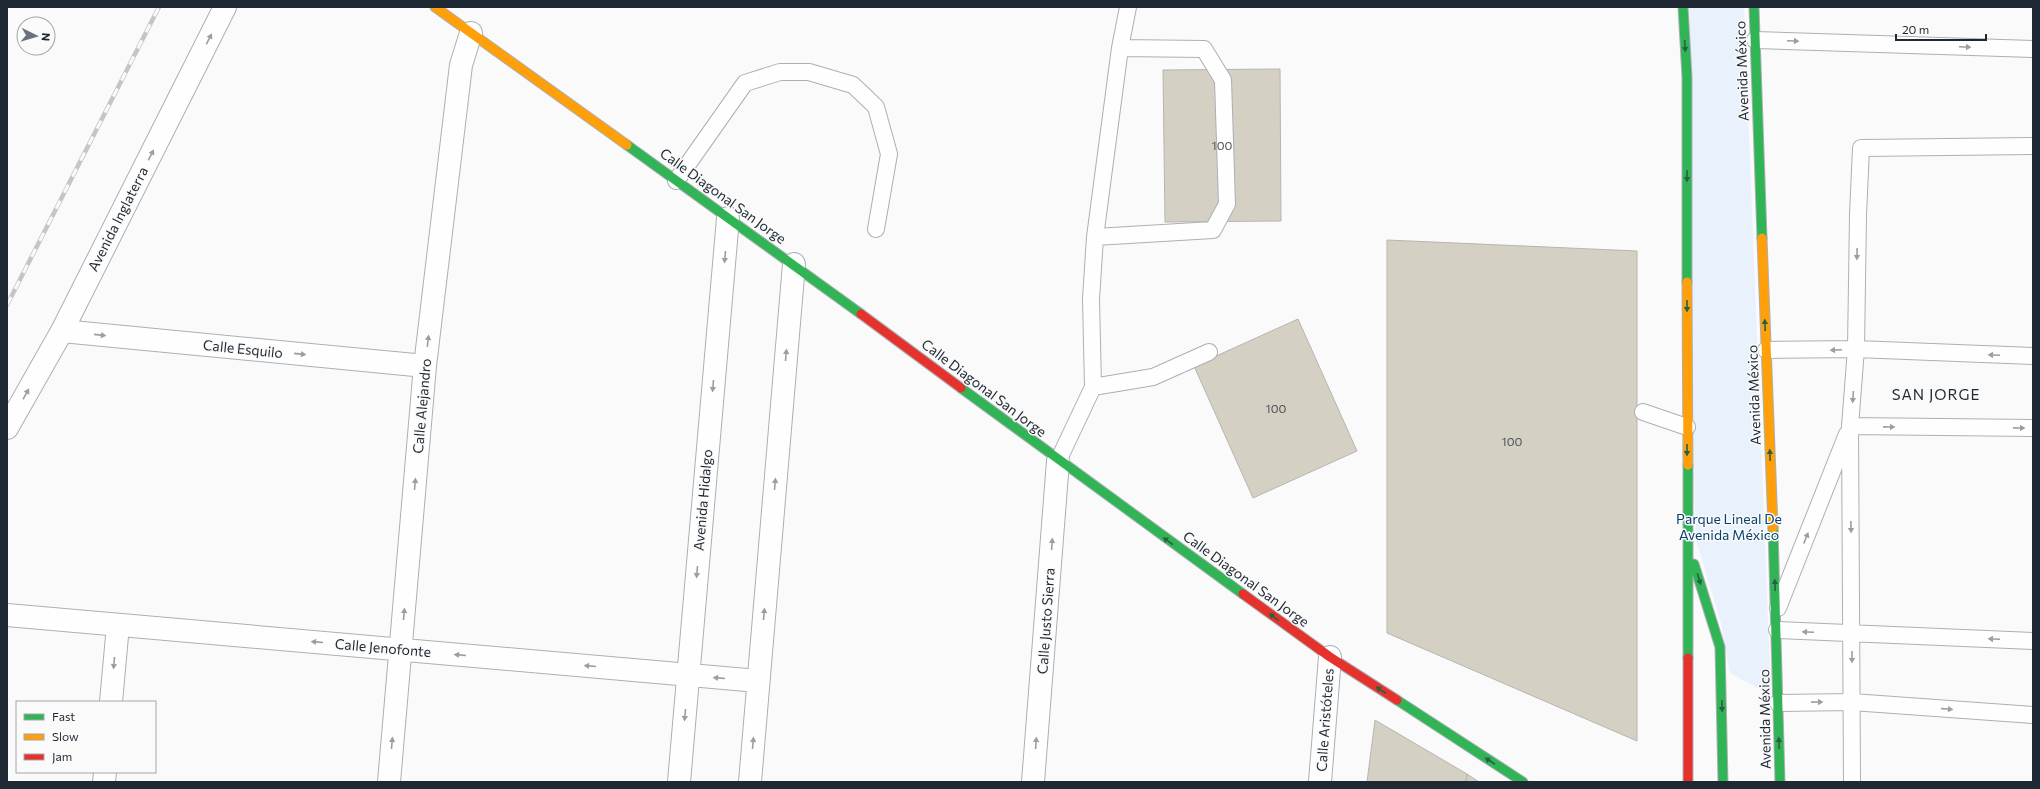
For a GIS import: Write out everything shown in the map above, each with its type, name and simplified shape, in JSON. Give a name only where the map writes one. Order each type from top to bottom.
[{"type":"main road","name":"Calle Diagonal San Jorge","points":[[435,7],[794,264],[1058,461],[1330,657],[1523,782]]},
{"type":"main road","points":[[1683,7],[1687,77],[1688,782]]},
{"type":"main road","name":"Avenida México","points":[[1754,7],[1776,613],[1780,782]]},
{"type":"main road","points":[[1688,542],[1720,647],[1723,782]]},
{"type":"street","name":"Avenida Inglaterra","points":[[7,428],[62,331],[225,7]]},
{"type":"street","name":"Calle Alejandro","points":[[389,782],[425,366],[461,65],[471,33]]},
{"type":"street","name":"Avenida Hidalgo","points":[[679,782],[728,218]]},
{"type":"street","points":[[750,782],[794,264]]},
{"type":"street","name":"Calle Esquilo","points":[[62,331],[425,366]]},
{"type":"street","name":"Calle Justo Sierra","points":[[1033,782],[1058,461]]},
{"type":"street","name":"Calle Jenofonte","points":[[7,614],[758,681]]},
{"type":"street","points":[[111,701],[118,625]]},
{"type":"street","name":"Calle Aristóteles","points":[[1320,782],[1330,657]]},
{"type":"lane","points":[[1058,461],[1093,387],[1091,299],[1095,237],[1120,48],[1128,7]]},
{"type":"lane","points":[[1754,40],[2033,49]]},
{"type":"lane","points":[[1095,237],[1214,230],[1227,204],[1223,80],[1204,49],[1120,48]]},
{"type":"lane","points":[[676,180],[746,83],[780,72],[809,72],[853,85],[876,107],[889,154],[876,229]]},
{"type":"lane","points":[[1852,782],[1850,426],[1856,349],[1858,215],[1861,148],[2033,146]]},
{"type":"lane","points":[[1766,350],[1856,349],[2033,356]]},
{"type":"lane","points":[[1093,387],[1153,377],[1209,352]]},
{"type":"lane","points":[[1643,412],[1687,427]]},
{"type":"lane","points":[[1850,426],[2033,428]]},
{"type":"lane","points":[[1776,613],[1850,426]]},
{"type":"lane","points":[[1776,630],[2033,640]]},
{"type":"lane","points":[[1778,703],[1852,702],[2033,715]]},
{"type":"green space","name":"Parque Lineal De Avenida México","points":[[1689,7],[1744,7],[1771,695],[1730,673],[1721,623],[1695,537]]},
{"type":"building","points":[[1280,69],[1281,221],[1165,222],[1163,70]]},
{"type":"building","points":[[1387,240],[1637,251],[1637,741],[1387,633]]},
{"type":"building","points":[[1298,319],[1357,451],[1253,498],[1194,366]]},
{"type":"building","points":[[1375,720],[1467,774],[1466,782],[1367,782]]},
{"type":"building","points":[[1467,774],[1479,782],[1466,782]]},
{"type":"railway","points":[[7,305],[159,7]]},
{"type":"traffic: fast","points":[[1683,7],[1687,77],[1687,282]]},
{"type":"traffic: fast","points":[[1754,7],[1762,238]]},
{"type":"traffic: fast","points":[[627,145],[861,314]]},
{"type":"traffic: fast","points":[[961,388],[1243,594]]},
{"type":"traffic: fast","points":[[1688,465],[1688,658]]},
{"type":"traffic: fast","points":[[1773,528],[1780,782]]},
{"type":"traffic: fast","points":[[1694,564],[1720,647],[1723,782]]},
{"type":"traffic: fast","points":[[1397,700],[1523,782]]},
{"type":"traffic: slow","points":[[435,7],[627,145]]},
{"type":"traffic: slow","points":[[1762,238],[1773,528]]},
{"type":"traffic: slow","points":[[1687,282],[1688,465]]},
{"type":"traffic: jam","points":[[861,314],[961,388]]},
{"type":"traffic: jam","points":[[1243,594],[1330,657],[1397,700]]},
{"type":"traffic: jam","points":[[1688,658],[1688,782]]},
{"type":"district","name":"SAN JORGE","points":[[1936,395]]}]
